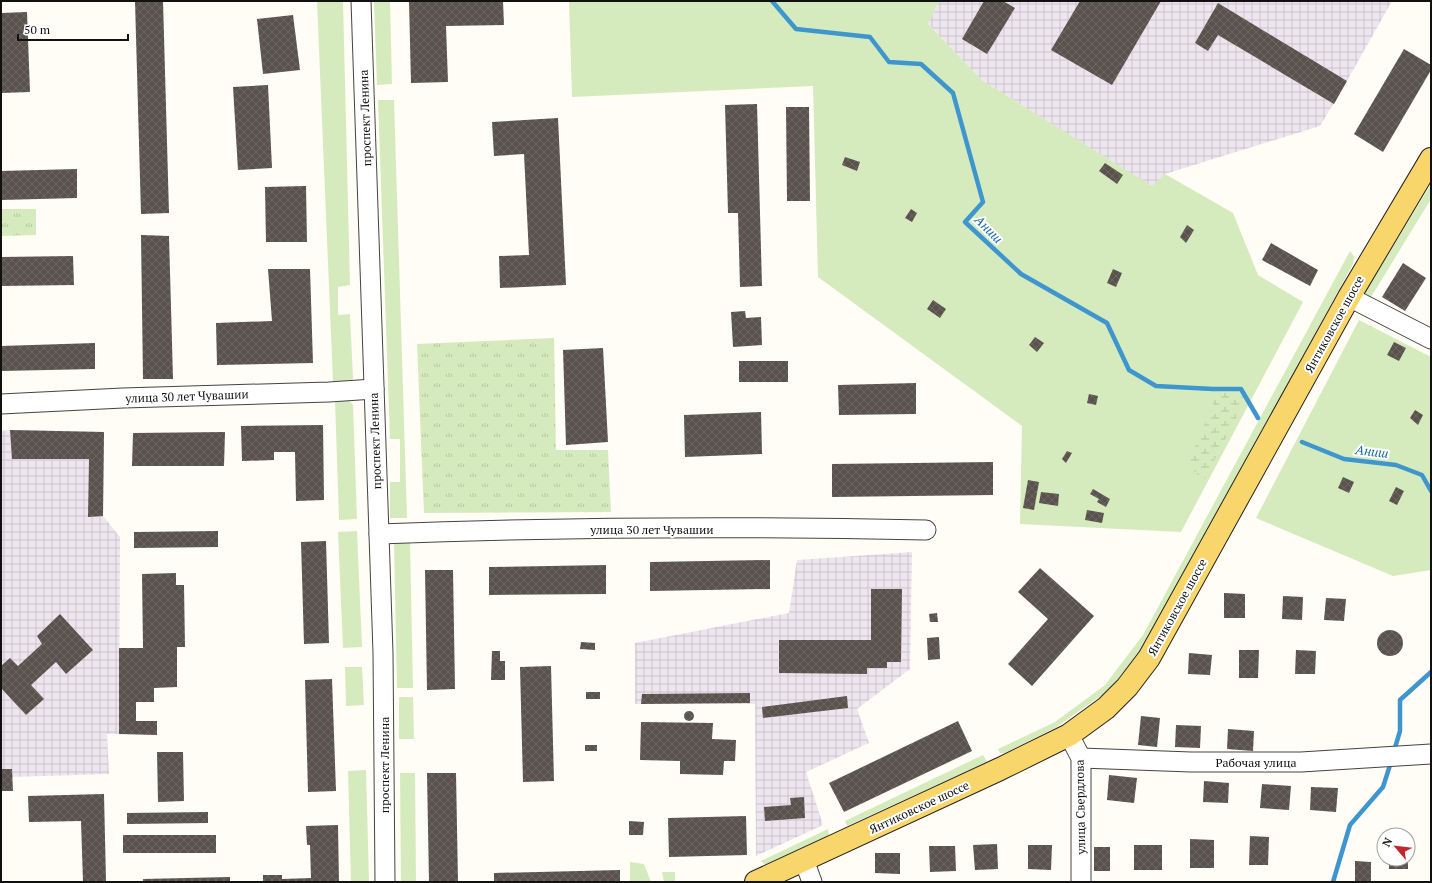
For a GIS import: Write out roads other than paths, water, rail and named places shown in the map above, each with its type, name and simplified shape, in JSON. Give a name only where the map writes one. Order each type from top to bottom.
[{"type":"main road","name":"Янтиковское шоссе","points":[[756,882],[1000,769],[1069,735],[1106,708],[1127,687],[1149,658],[1349,297],[1431,159]]},
{"type":"street","name":"проспект Ленина","points":[[362,1],[383,653],[385,882]]},
{"type":"street","points":[[1349,297],[1431,339]]},
{"type":"street","name":"улица 30 лет Чувашии","points":[[1,404],[374,389]]},
{"type":"street","name":"улица 30 лет Чувашии","points":[[379,534],[625,528],[825,528],[926,530]]},
{"type":"street","name":"улица Свердлова","points":[[1069,735],[1081,758],[1081,882]]},
{"type":"street","name":"Рабочая улица","points":[[1081,758],[1191,762],[1301,762],[1431,754]]},
{"type":"street","points":[[804,860],[812,882]]},
{"type":"waterway","name":"Аниш","points":[[772,1],[796,29],[870,37],[889,62],[921,64],[953,93],[983,202],[965,222],[1021,274],[1107,323],[1129,370],[1156,386],[1241,389],[1258,418]]},
{"type":"waterway","name":"Аниш","points":[[1302,442],[1344,459],[1396,465],[1422,475],[1431,491]]},
{"type":"waterway","points":[[1394,751],[1400,731],[1400,700],[1431,672]]},
{"type":"waterway","points":[[1333,882],[1350,825],[1383,787],[1391,762]]}]
